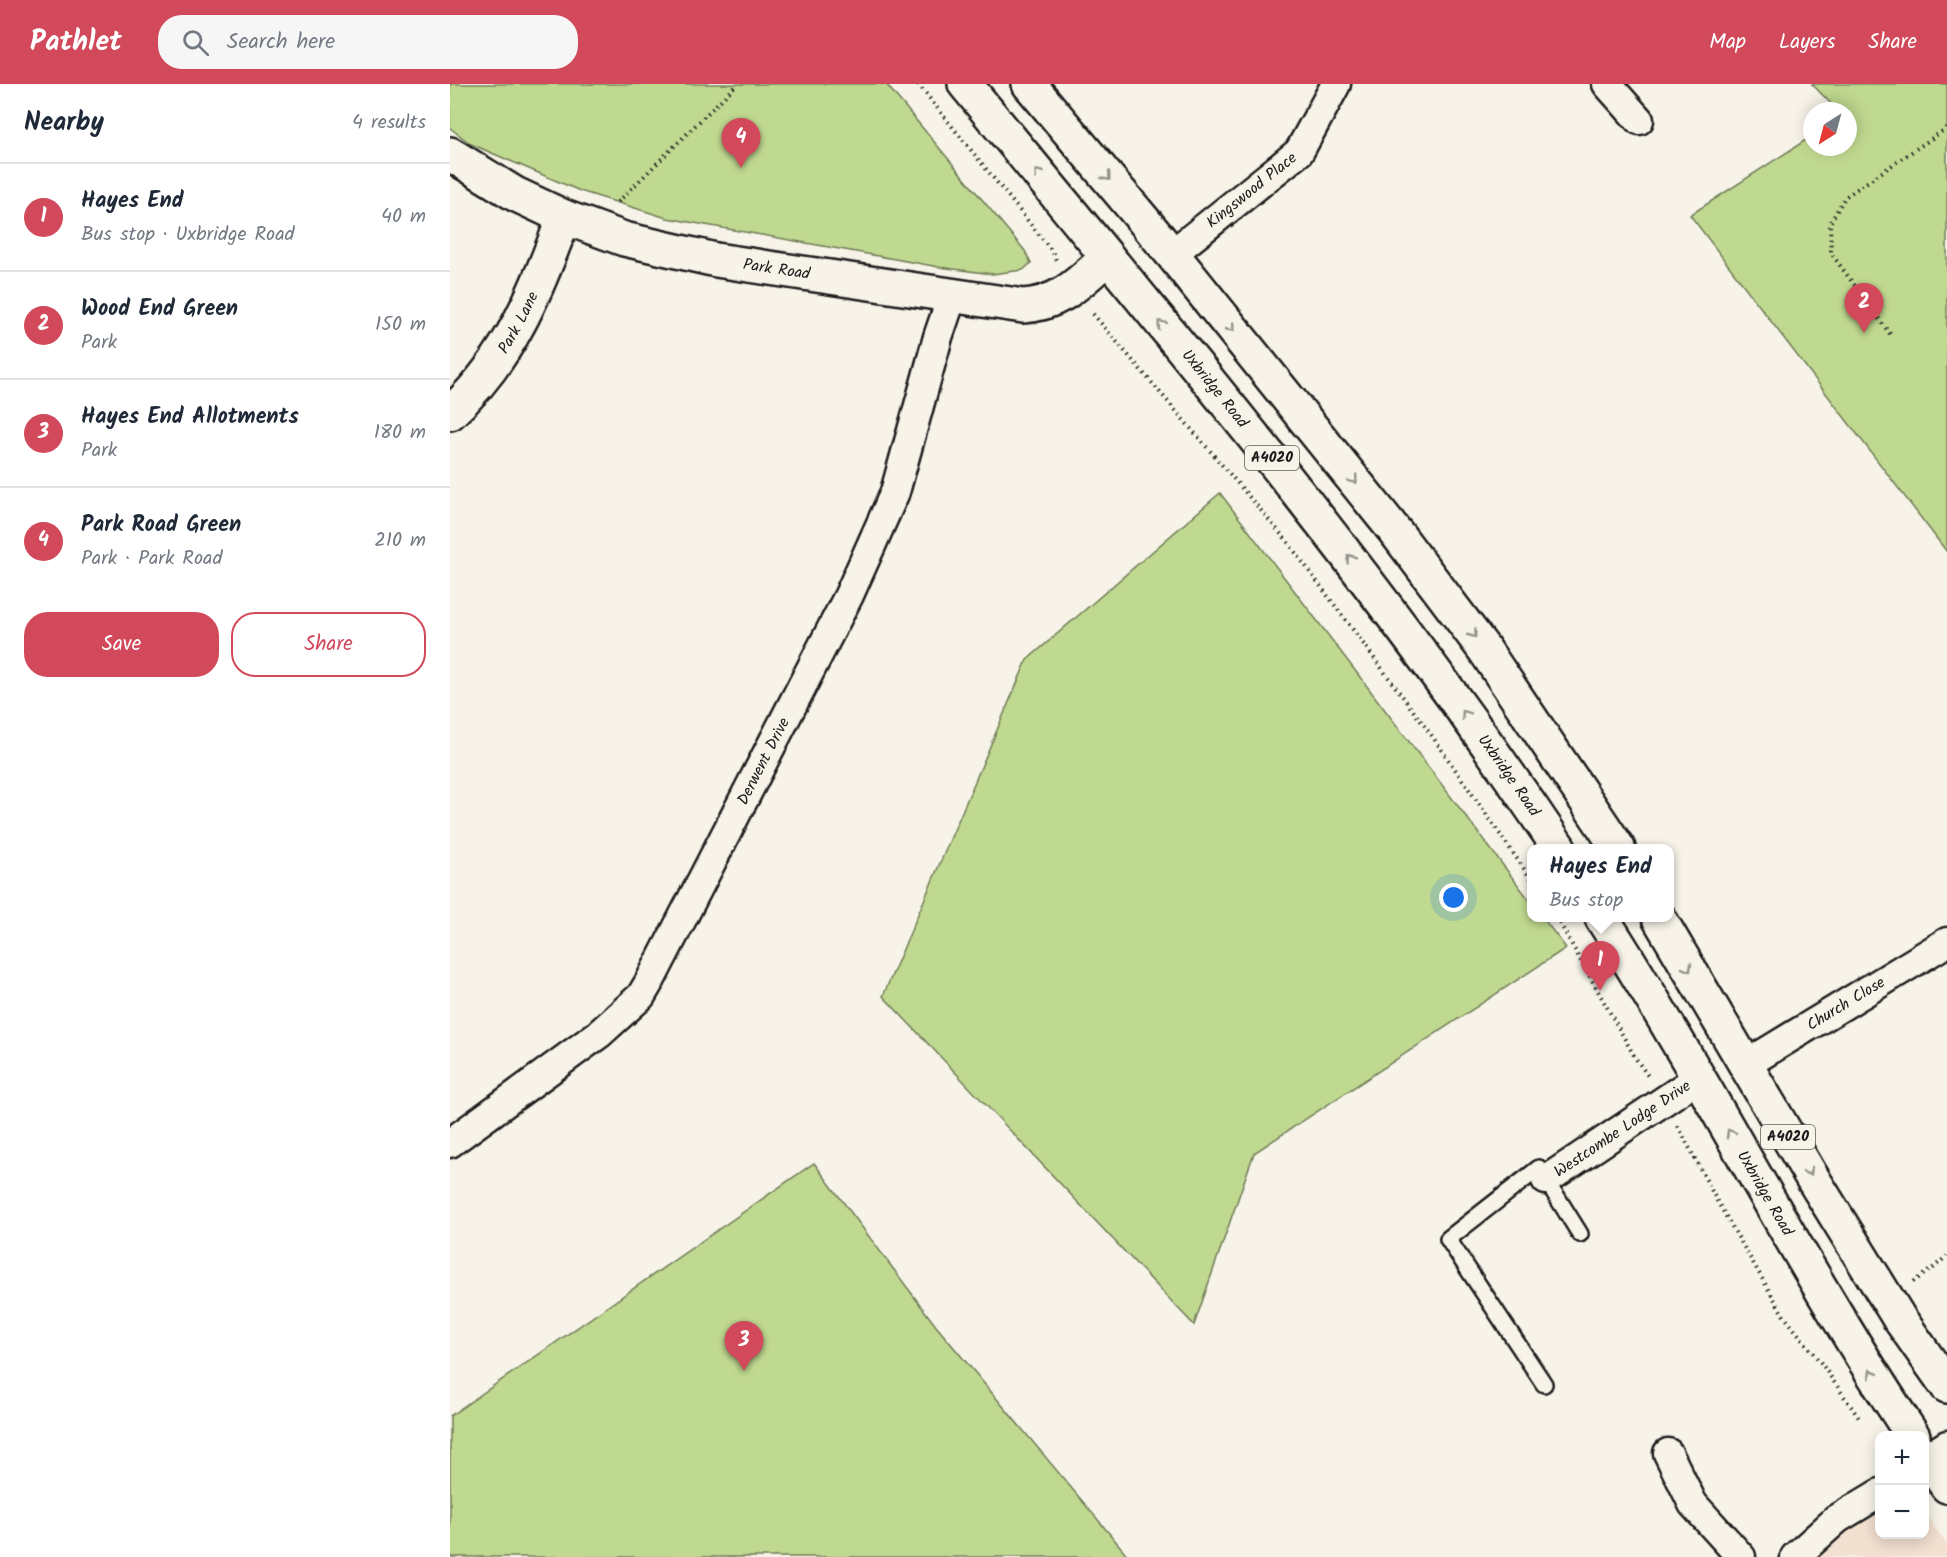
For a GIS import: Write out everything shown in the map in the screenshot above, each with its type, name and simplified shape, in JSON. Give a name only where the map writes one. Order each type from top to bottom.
[{"type":"main road","name":"Uxbridge Road","points":[[965,84],[1275,462],[1352,560],[1503,765],[1556,844]]},
{"type":"main road","name":"A4020","points":[[1029,84],[1172,254],[1406,544],[1484,650],[1615,844]]},
{"type":"main road","name":"Park Road","points":[[450,154],[515,194],[578,223],[646,244],[716,260],[1023,306],[1039,305],[1054,300],[1107,258]]},
{"type":"main road","name":"Park Lane","points":[[450,413],[478,387],[513,337],[548,262],[578,223]]},
{"type":"main road","name":"Uxbridge Road","points":[[1605,922],[1635,969],[1851,1338],[1914,1431]]},
{"type":"main road","name":"A4020","points":[[1661,922],[1887,1299],[1947,1386]]},
{"type":"main road","name":"Uxbridge Road","points":[[1929,1454],[1947,1486]]},
{"type":"street","name":"Kingswood Place","points":[[1172,254],[1299,152],[1336,84]]},
{"type":"street","points":[[1608,84],[1638,120]]},
{"type":"street","name":"Derwent Drive","points":[[450,1143],[599,1034],[641,996],[879,533],[906,459],[922,390],[952,296]]},
{"type":"street","name":"Church Close","points":[[1745,1065],[1947,942]]},
{"type":"street","name":"Westcombe Lodge Drive","points":[[1546,1180],[1698,1078]]},
{"type":"street","points":[[1668,1453],[1694,1504],[1741,1557]]},
{"type":"street","points":[[1795,1557],[1837,1519],[1875,1496]]},
{"type":"lane","points":[[1544,1384],[1448,1239],[1539,1168],[1580,1234]]},
{"type":"path","points":[[578,223],[737,84]]},
{"type":"path","points":[[918,84],[1052,251]]},
{"type":"path","points":[[1890,334],[1831,253],[1830,223],[1845,197],[1947,128]]},
{"type":"path","points":[[1098,318],[1287,541],[1432,736],[1527,873]]},
{"type":"path","points":[[1559,922],[1636,1059],[1654,1085]]},
{"type":"path","points":[[1674,1117],[1717,1202],[1785,1316],[1861,1421]]},
{"type":"path","points":[[1887,1299],[1947,1256]]},
{"type":"shaded area","points":[[1875,1496],[1875,1539],[1929,1539],[1929,1519],[1947,1545],[1947,1557],[1795,1557]]},
{"type":"green space","points":[[450,84],[886,84],[1025,251],[1031,263],[1023,270],[992,274],[939,267],[667,218],[580,191],[471,144],[450,128]]},
{"type":"green space","points":[[1812,84],[1947,84],[1947,552],[1690,215],[1803,142],[1803,156],[1857,156],[1857,102],[1829,102]]},
{"type":"green space","points":[[1220,493],[1527,897],[1527,922],[1546,922],[1566,948],[1254,1153],[1194,1325],[883,996],[1027,660]]},
{"type":"green space","points":[[814,1163],[936,1326],[1129,1557],[450,1557],[450,1416]]},
{"type":"place","name":"Park Road Green","points":[[741,168]]},
{"type":"place","name":"Wood End Green","points":[[1864,333]]},
{"type":"place","name":"Hayes End","points":[[1600,991]]},
{"type":"place","name":"Hayes End Allotments","points":[[744,1371]]}]
